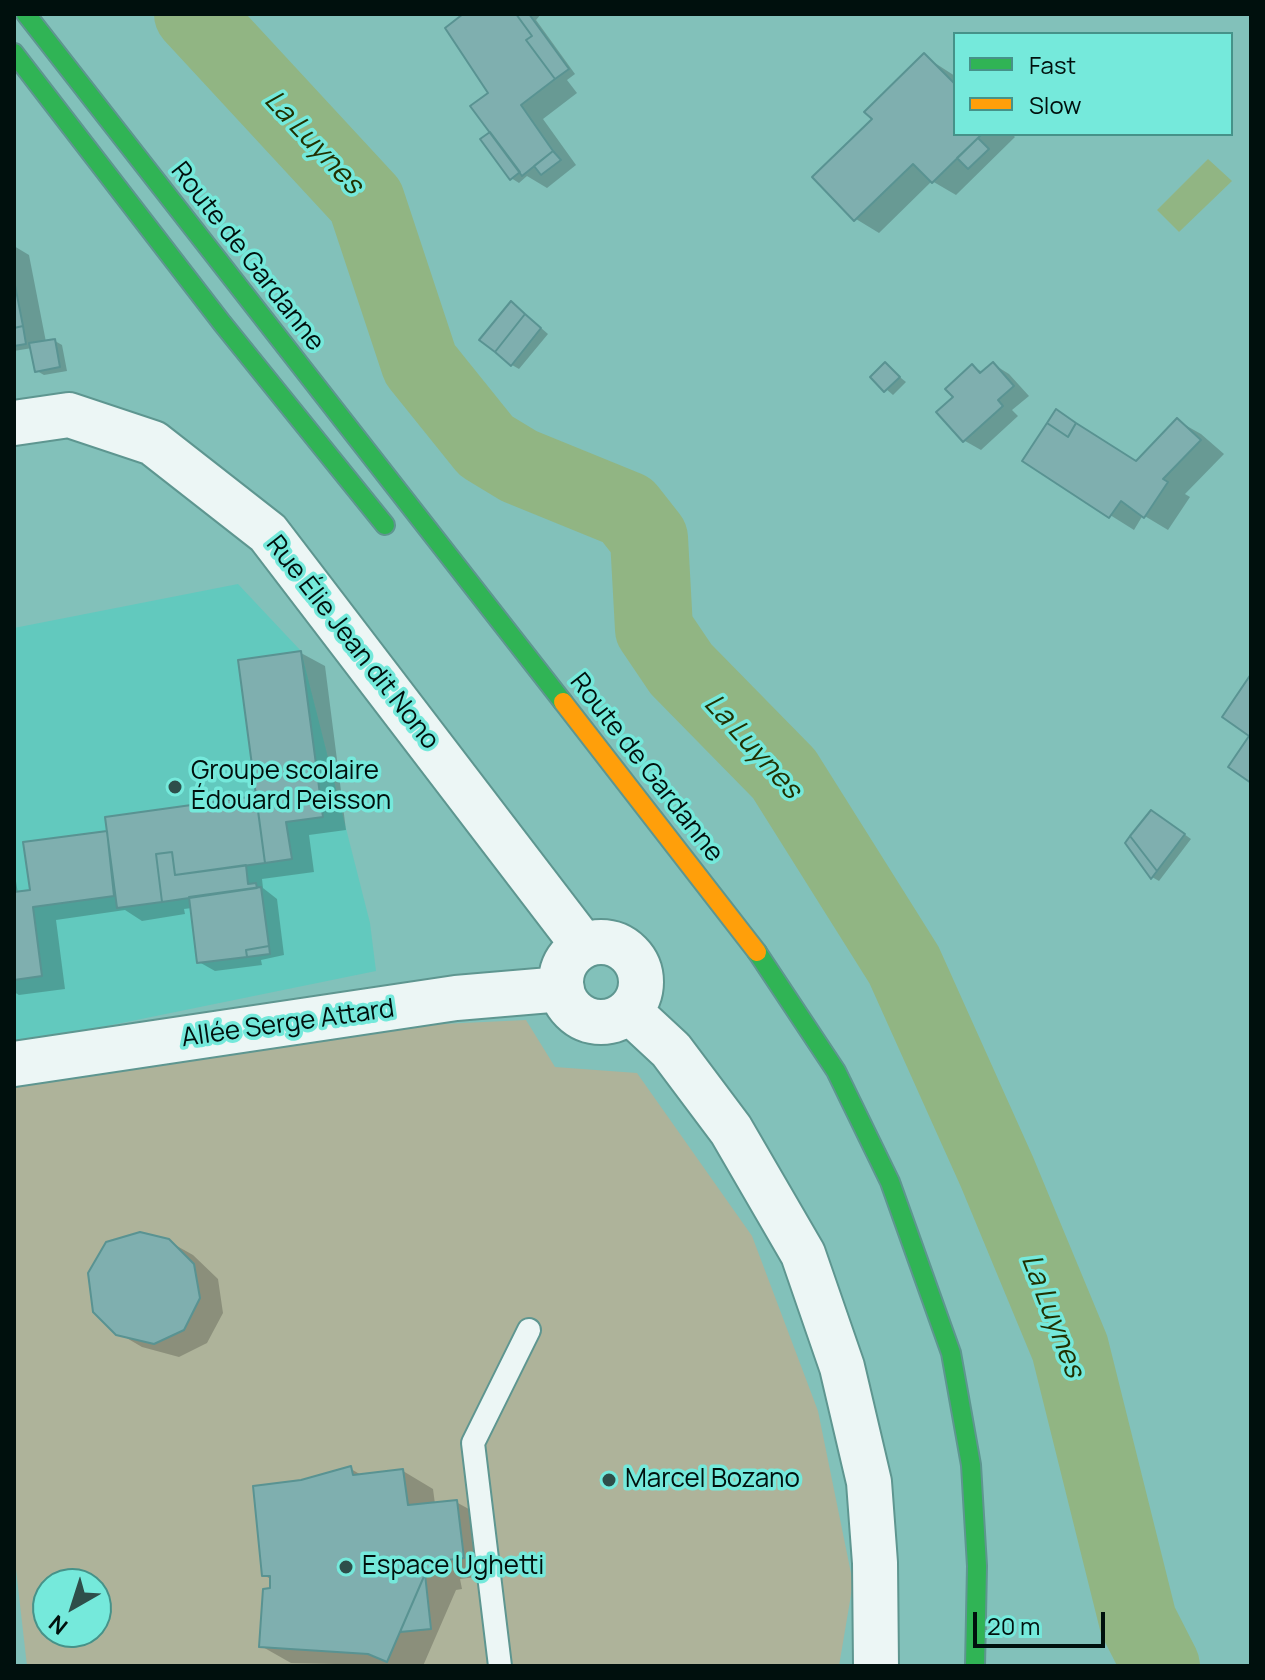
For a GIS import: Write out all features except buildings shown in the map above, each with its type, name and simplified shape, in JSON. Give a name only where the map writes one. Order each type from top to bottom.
[{"type":"main road","name":"Route de Gardanne","points":[[26,14],[761,957],[836,1071],[890,1182],[951,1353],[971,1465],[977,1566],[975,1666]]},
{"type":"main road","points":[[14,53],[222,323],[397,539]]},
{"type":"street","name":"Rue Élie Jean dit Nono","points":[[14,423],[69,415],[153,443],[268,533],[583,945]]},
{"type":"street","points":[[602,942],[620,946],[634,959],[641,977],[639,996],[629,1011],[601,1022],[583,1017],[569,1005],[562,989],[562,971],[570,956],[583,945],[602,942]]},
{"type":"street","name":"Allée Serge Attard","points":[[14,1064],[456,998],[562,989]]},
{"type":"street","points":[[629,1011],[671,1050],[731,1130],[803,1254],[842,1367],[869,1482],[875,1563],[876,1666]]},
{"type":"lane","points":[[500,1666],[473,1443],[529,1330]]},
{"type":"shaded area","points":[[1208,159],[1232,181],[1179,232],[1157,210]]},
{"type":"shaded area","name":"Groupe scolaire Édouard Peisson","points":[[238,584],[301,651],[370,923],[376,971],[14,1045],[14,628]]},
{"type":"shaded area","points":[[526,1020],[555,1067],[637,1073],[752,1236],[818,1411],[853,1583],[839,1666],[27,1666],[14,1552],[14,1083],[421,1025]]},
{"type":"waterway","name":"La Luynes","points":[[193,14],[366,201],[420,364],[486,446],[519,466],[627,510],[649,538],[654,629],[681,669],[784,774],[904,965],[997,1172],[1070,1348],[1138,1621],[1161,1666]]},
{"type":"traffic: fast","points":[[26,14],[563,702]]},
{"type":"traffic: fast","points":[[14,53],[222,323],[385,525]]},
{"type":"traffic: fast","points":[[757,952],[836,1071],[890,1182],[951,1353],[971,1465],[977,1566],[975,1666]]},
{"type":"traffic: slow","points":[[563,702],[757,952]]},
{"type":"place","name":"Groupe scolaire Édouard Peisson","points":[[175,787]]},
{"type":"place","name":"Marcel Bozano","points":[[609,1480]]},
{"type":"place","name":"Espace Ughetti","points":[[346,1567]]}]
